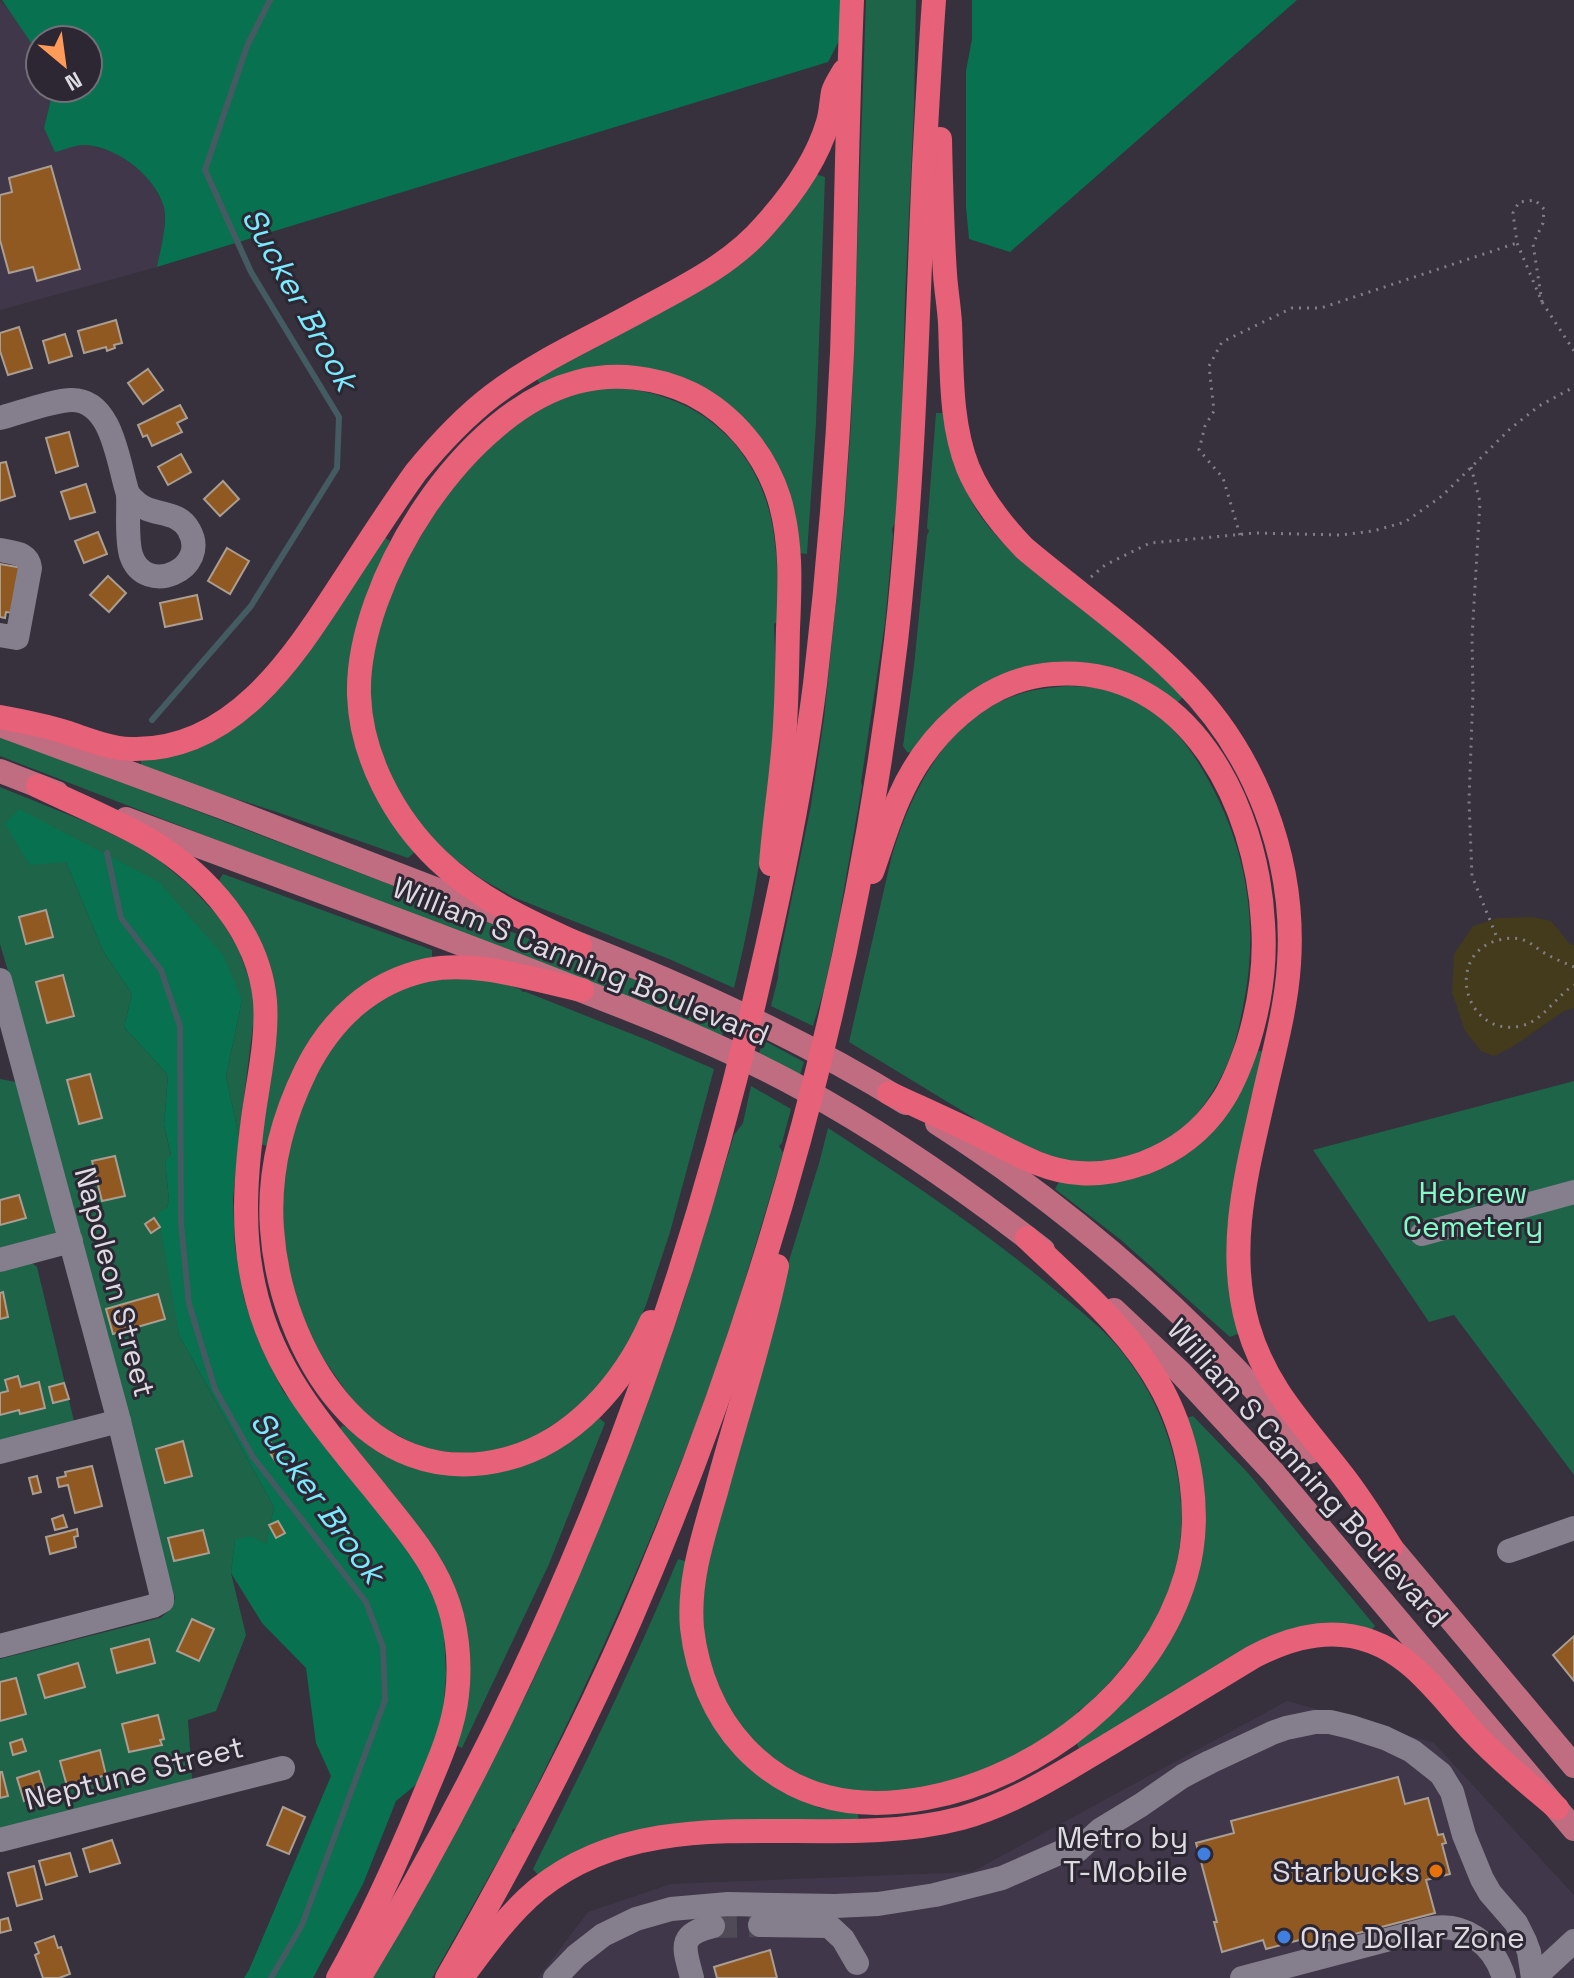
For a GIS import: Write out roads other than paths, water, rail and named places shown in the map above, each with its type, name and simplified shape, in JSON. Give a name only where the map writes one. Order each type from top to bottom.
[{"type":"highway","points":[[359,1978],[466,1788],[582,1540],[655,1349],[726,1117],[764,964],[793,824],[814,689],[835,487],[852,0]]},
{"type":"highway","points":[[934,0],[945,276],[959,439],[978,490],[1008,531],[1024,548],[1150,650],[1183,681],[1212,712],[1258,789],[1280,854],[1290,928],[1289,964],[1284,1007],[1240,1205],[1237,1248],[1240,1293],[1259,1356],[1280,1397],[1343,1475],[1391,1547]]},
{"type":"highway","points":[[447,1978],[542,1805],[630,1621],[706,1433],[791,1175],[833,1008],[876,780],[903,573],[913,436],[934,0]]},
{"type":"highway","points":[[0,717],[44,726],[110,746],[136,749],[186,740],[219,724],[240,709],[285,666],[416,472],[473,412],[536,367],[701,277],[735,254],[765,226],[810,163],[828,122],[834,89],[849,61]]},
{"type":"highway","points":[[580,945],[487,899],[438,860],[418,838],[399,813],[371,755],[362,726],[359,693],[361,662],[378,597],[404,539],[438,490],[474,447],[530,402],[551,392],[576,382],[604,377],[631,377],[681,389],[722,413],[755,449],[777,494],[785,520],[790,572],[786,716],[764,964]]},
{"type":"highway","points":[[840,978],[865,891],[905,785],[943,731],[965,710],[993,692],[1024,679],[1066,673],[1090,674],[1126,684],[1151,696],[1176,714],[1204,746],[1224,779],[1248,837],[1258,878],[1263,923],[1263,967],[1254,1023],[1236,1074],[1220,1104],[1197,1130],[1169,1151],[1137,1165],[1100,1173],[1065,1172],[1035,1163],[889,1093]]},
{"type":"highway","points":[[38,786],[166,851],[217,897],[247,941],[260,972],[265,1004],[245,1206],[248,1254],[262,1315],[275,1350],[298,1393],[420,1548],[444,1591],[451,1612],[459,1675],[454,1718],[407,1838],[338,1978]]},
{"type":"highway","points":[[582,990],[477,968],[428,970],[393,980],[361,999],[334,1026],[312,1058],[293,1097],[279,1143],[272,1207],[274,1250],[284,1295],[299,1338],[322,1380],[349,1415],[386,1443],[407,1453],[452,1464],[475,1464],[520,1455],[549,1441],[587,1413],[609,1389],[643,1339],[726,1117]]},
{"type":"highway","points":[[791,1175],[769,1304],[697,1557],[692,1593],[692,1630],[706,1685],[719,1713],[736,1737],[759,1761],[786,1781],[831,1799],[882,1804],[933,1797],[980,1783],[1026,1763],[1096,1713],[1137,1667],[1170,1614],[1185,1577],[1194,1523],[1191,1487],[1179,1431],[1164,1393],[1144,1360],[1120,1330],[1027,1238]]},
{"type":"highway","points":[[461,1978],[497,1930],[524,1902],[556,1877],[601,1854],[673,1834],[883,1831],[965,1817],[1039,1786],[1253,1657],[1287,1641],[1321,1634],[1353,1637],[1381,1646],[1406,1661],[1492,1752],[1557,1808]]},
{"type":"main road","name":"William S Canning Boulevard","points":[[0,725],[645,970],[830,1059],[946,1128],[1101,1244],[1210,1343],[1265,1400],[1574,1766]]},
{"type":"main road","name":"William S Canning Boulevard","points":[[0,771],[582,990],[699,1038],[802,1088],[916,1159],[1027,1238],[1131,1325],[1220,1413],[1294,1496],[1574,1829]]},
{"type":"street","points":[[0,418],[69,400],[87,403],[98,411],[109,428],[128,494]]},
{"type":"street","points":[[0,550],[24,556],[30,568],[17,638],[0,635]]},
{"type":"street","name":"Napoleon Street","points":[[0,980],[11,1062],[71,1241],[119,1421],[162,1601],[153,1606],[0,1646]]},
{"type":"street","points":[[1422,1234],[1574,1192]]},
{"type":"street","points":[[0,1260],[71,1241]]},
{"type":"street","points":[[0,1452],[119,1421]]},
{"type":"street","points":[[1509,1551],[1574,1528]]},
{"type":"street","points":[[555,1978],[603,1935],[662,1911],[689,1906],[835,1906],[896,1902],[984,1883],[1018,1872],[1059,1853],[1077,1851],[1100,1830],[1183,1776],[1259,1738],[1315,1722],[1351,1727],[1399,1744],[1434,1767],[1448,1783],[1467,1844],[1482,1879],[1516,1923],[1525,1941],[1533,1978]]},
{"type":"street","points":[[1423,1759],[1439,1792],[1451,1841],[1464,1874],[1475,1894],[1511,1938],[1521,1978]]},
{"type":"street","name":"Neptune Street","points":[[0,1840],[283,1768]]},
{"type":"street","points":[[760,1932],[829,1926],[843,1939],[857,1963]]},
{"type":"street","points":[[1242,1978],[1439,1927],[1458,1929],[1476,1937],[1492,1952],[1504,1978]]},
{"type":"street","points":[[692,1978],[684,1945],[688,1937],[698,1930],[714,1932],[699,1966],[702,1978]]},
{"type":"street","points":[[1533,1978],[1574,1941]]},
{"type":"waterway","name":"Sucker Brook","points":[[152,720],[251,606],[337,468],[339,417],[251,272],[205,170],[247,46],[270,0]]},
{"type":"waterway","name":"Sucker Brook","points":[[107,853],[121,918],[161,970],[180,1026],[181,1224],[189,1304],[215,1389],[253,1457],[366,1602],[383,1647],[385,1700],[302,1925],[271,1978]]},
{"type":"tunnel","points":[[713,1926],[760,1925]]},
{"type":"place","name":"Metro by T-Mobile","points":[[1204,1854]]},
{"type":"place","name":"Starbucks","points":[[1436,1871]]},
{"type":"place","name":"One Dollar Zone","points":[[1284,1937]]},
{"type":"park label","name":"Hebrew Cemetery","points":[[1473,1209]]}]
